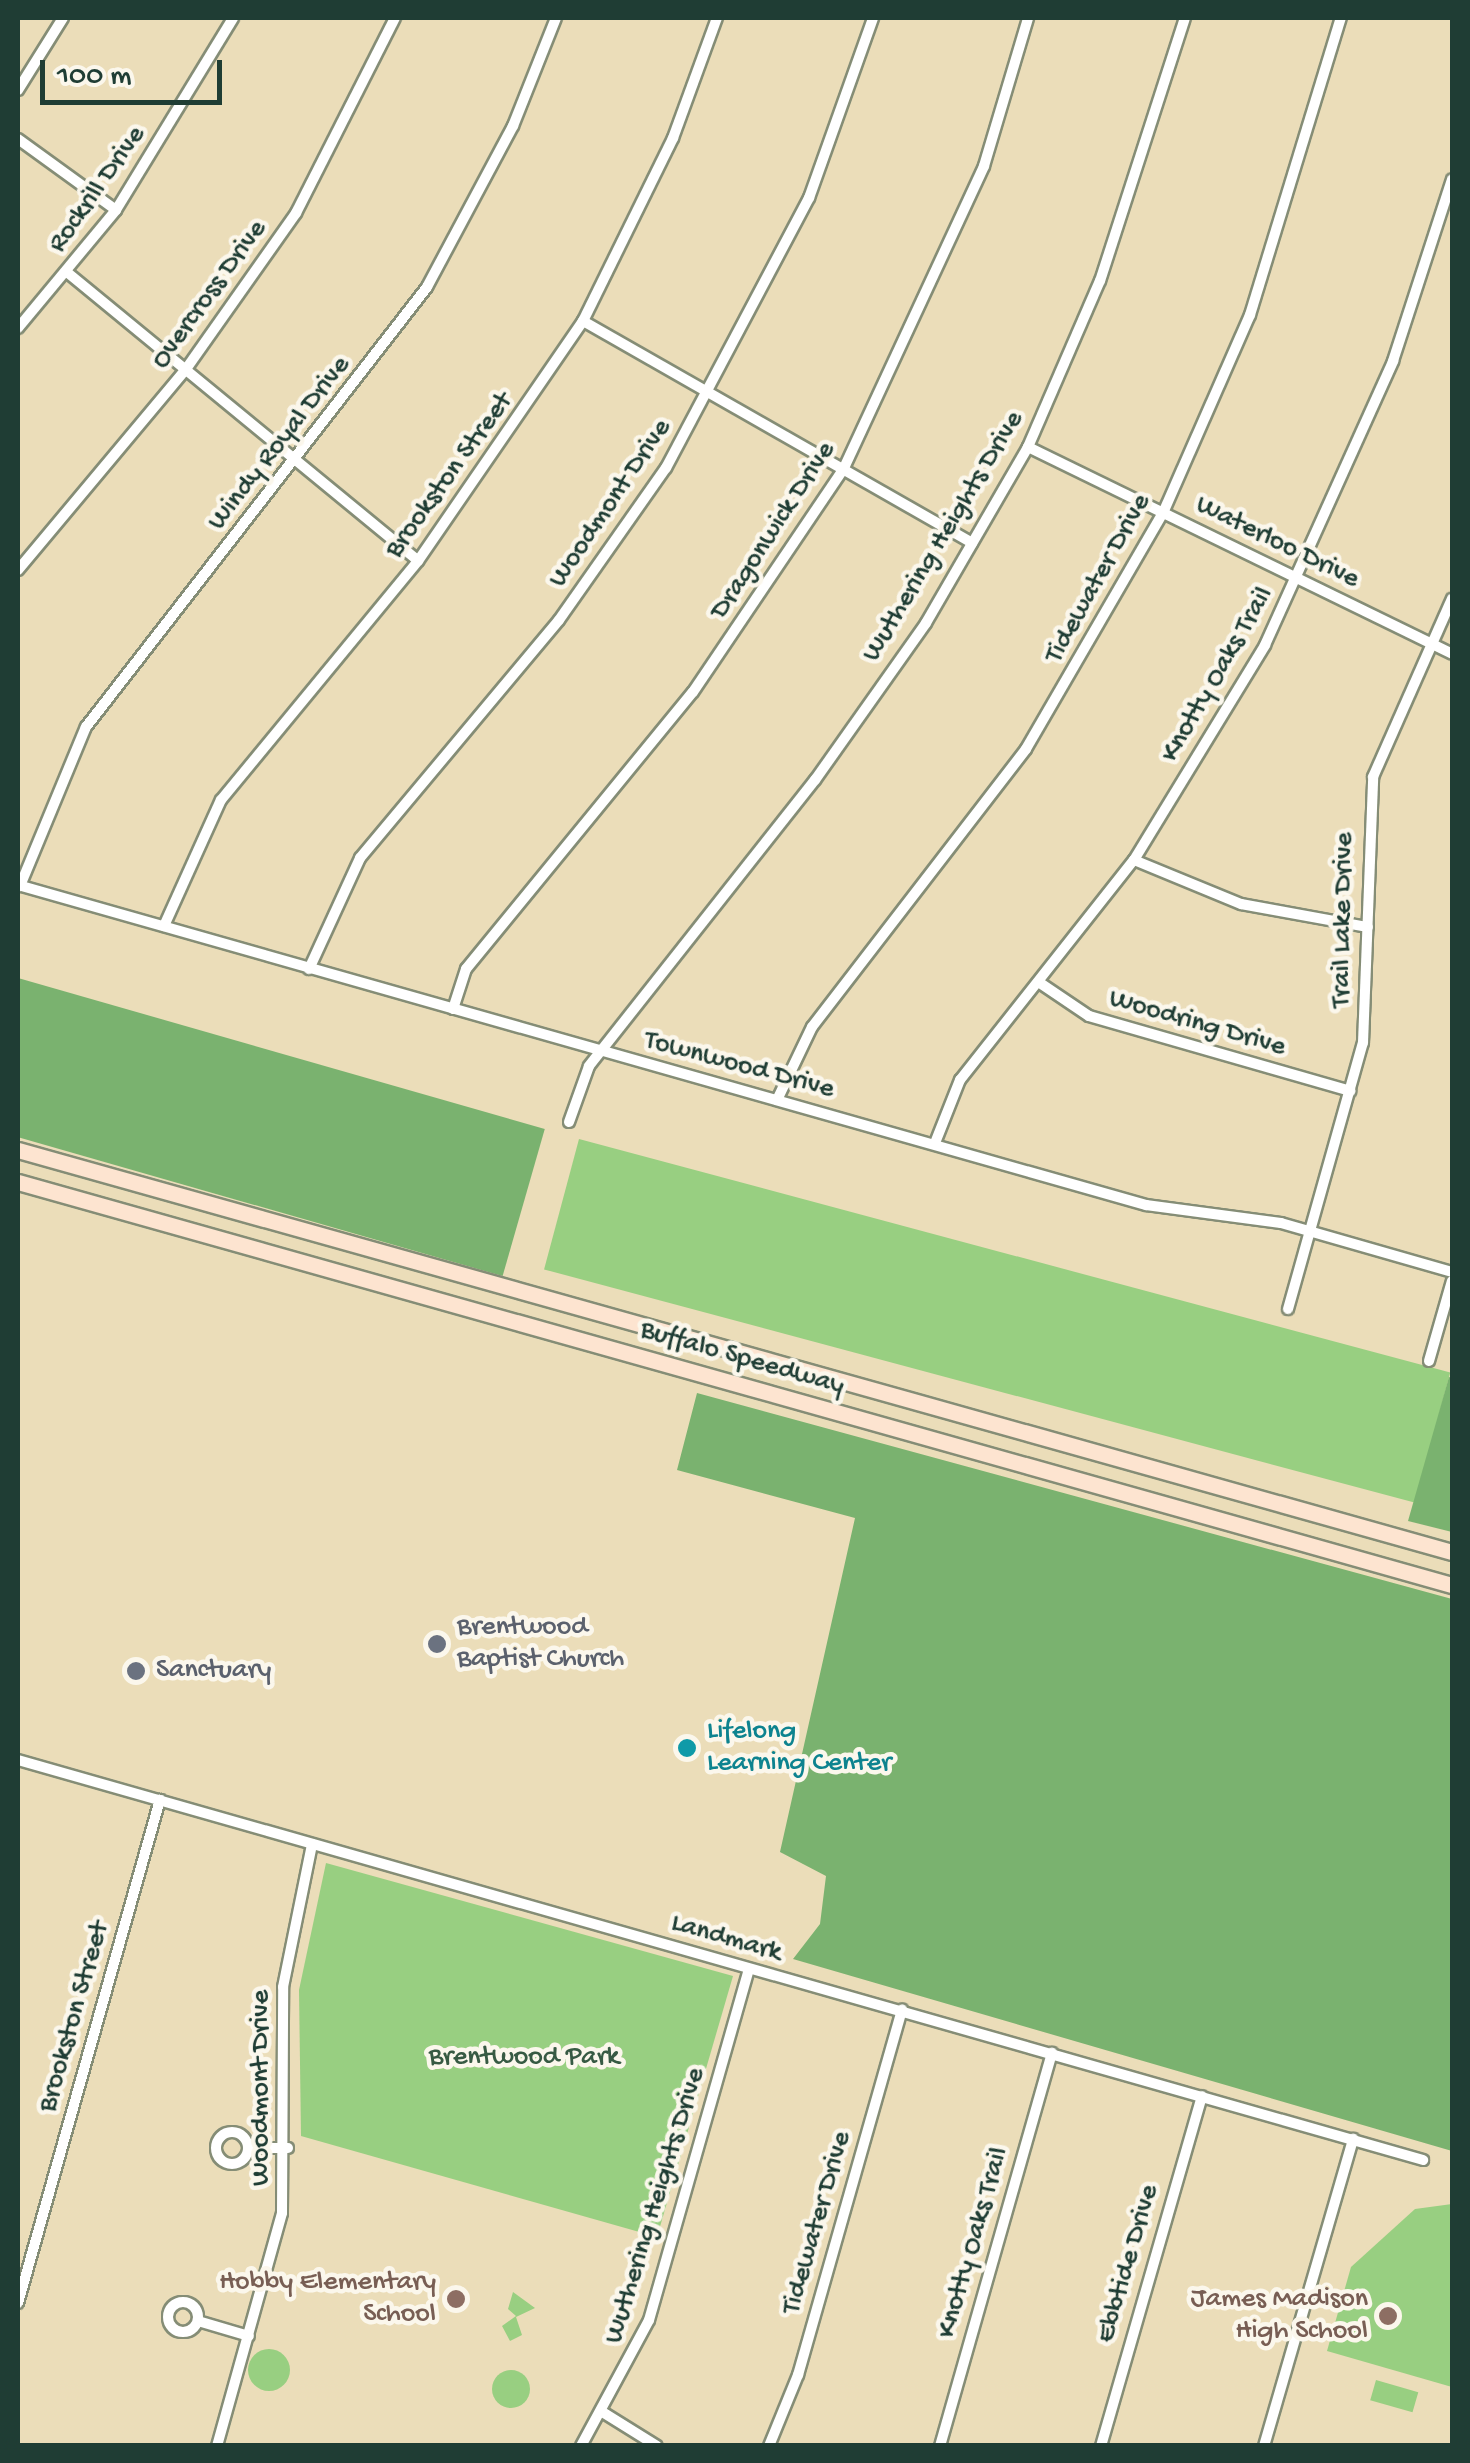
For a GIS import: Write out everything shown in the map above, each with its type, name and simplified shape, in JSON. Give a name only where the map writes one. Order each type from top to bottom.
[{"type":"main road","name":"Buffalo Speedway","points":[[18,1150],[1452,1552]]},
{"type":"main road","points":[[57,1193],[65,1164]]},
{"type":"main road","name":"Buffalo Speedway","points":[[18,1182],[1447,1584]]},
{"type":"main road","points":[[247,1247],[256,1216]]},
{"type":"main road","points":[[435,1298],[444,1268]]},
{"type":"main road","points":[[628,1353],[636,1322]]},
{"type":"main road","points":[[818,1406],[826,1376]]},
{"type":"main road","points":[[1008,1460],[1016,1430]]},
{"type":"main road","points":[[1204,1517],[1213,1484]]},
{"type":"main road","points":[[1447,1584],[1452,1552]]},
{"type":"street","points":[[18,90],[64,18]]},
{"type":"street","name":"Rockrill Drive","points":[[19,324],[68,273],[116,210],[232,18]]},
{"type":"street","name":"Overcross Drive","points":[[18,570],[186,369],[296,212],[395,18]]},
{"type":"street","name":"Windy Royal Drive","points":[[19,885],[44,810],[86,727],[299,462],[427,287],[513,126],[556,18]]},
{"type":"street","name":"Brookston Street","points":[[164,926],[221,800],[418,561],[582,320],[672,138],[716,18]]},
{"type":"street","name":"Woodmont Drive","points":[[309,969],[360,858],[604,562],[711,392],[810,198],[873,18]]},
{"type":"street","name":"Dragonwick Drive","points":[[453,1008],[466,969],[693,692],[843,470],[976,185],[1028,18]]},
{"type":"street","name":"Wuthering Heights Drive","points":[[569,1122],[600,1051],[815,780],[972,543],[1028,447],[1100,281],[1186,18]]},
{"type":"street","name":"Tidewater Drive","points":[[777,1100],[812,1027],[1026,749],[1163,513],[1256,299],[1341,18]]},
{"type":"street","points":[[18,139],[116,210]]},
{"type":"street","name":"Knotty Oaks Trail","points":[[935,1143],[960,1080],[1134,860],[1298,578],[1393,361],[1452,179]]},
{"type":"street","points":[[68,273],[418,561]]},
{"type":"street","points":[[582,320],[972,543]]},
{"type":"street","name":"Waterloo Drive","points":[[1028,447],[1452,654]]},
{"type":"street","name":"Trail Lake Drive","points":[[1288,1309],[1350,1091],[1371,982],[1368,928],[1373,777],[1452,600]]},
{"type":"street","points":[[1134,860],[1240,904],[1368,928]]},
{"type":"street","name":"Townwood Drive","points":[[19,885],[1194,1217],[1310,1231],[1452,1272]]},
{"type":"street","name":"Woodring Drive","points":[[1040,983],[1089,1016],[1350,1091]]},
{"type":"street","points":[[1429,1361],[1452,1282]]},
{"type":"street","name":"Landmark","points":[[18,1760],[1423,2160]]},
{"type":"street","name":"Brookston Street","points":[[18,2303],[160,1800]]},
{"type":"street","name":"Woodmont Drive","points":[[217,2446],[275,2249],[288,2148],[283,1987],[312,1844]]},
{"type":"street","name":"Wuthering Heights Drive","points":[[581,2446],[604,2413],[649,2320],[749,1968]]},
{"type":"street","name":"Tidewater Drive","points":[[769,2446],[798,2375],[902,2010]]},
{"type":"street","name":"Knotty Oaks Trail","points":[[940,2446],[1052,2053]]},
{"type":"street","name":"Ebbtide Drive","points":[[1101,2446],[1202,2096]]},
{"type":"street","points":[[1264,2446],[1353,2139]]},
{"type":"street","points":[[248,2148],[288,2148]]},
{"type":"street","points":[[198,2321],[250,2336]]},
{"type":"street","points":[[604,2413],[657,2446]]},
{"type":"green space","points":[[18,978],[545,1129],[503,1276],[18,1137]]},
{"type":"green space","points":[[579,1139],[1450,1372],[1415,1503],[544,1269]]},
{"type":"green space","points":[[1449,1377],[1452,1378],[1452,1532],[1408,1521]]},
{"type":"green space","points":[[697,1393],[1452,1599],[1452,2151],[793,1959],[820,1924],[826,1876],[780,1852],[855,1518],[677,1470]]},
{"type":"green space","name":"Brentwood Park","points":[[326,1863],[733,1976],[657,2237],[301,2136],[299,1990]]},
{"type":"green space","points":[[1452,2204],[1452,2387],[1327,2351],[1351,2267],[1415,2209]]},
{"type":"green space","points":[[513,2292],[535,2308],[516,2317],[522,2335],[510,2341],[502,2326],[516,2316],[508,2309]]},
{"type":"green space","points":[[269,2349],[284,2355],[290,2370],[284,2385],[269,2391],[254,2385],[248,2370],[254,2355]]},
{"type":"green space","points":[[511,2370],[525,2375],[530,2389],[525,2403],[511,2408],[497,2403],[492,2389],[497,2375]]},
{"type":"green space","points":[[1376,2380],[1418,2392],[1413,2412],[1370,2400]]},
{"type":"place","name":"Brentwood Baptist Church","points":[[437,1644]]},
{"type":"place","name":"Sanctuary","points":[[136,1671]]},
{"type":"place","name":"Lifelong Learning Center","points":[[687,1748]]},
{"type":"place","name":"Hobby Elementary School","points":[[456,2299]]},
{"type":"place","name":"James Madison High School","points":[[1388,2316]]}]
